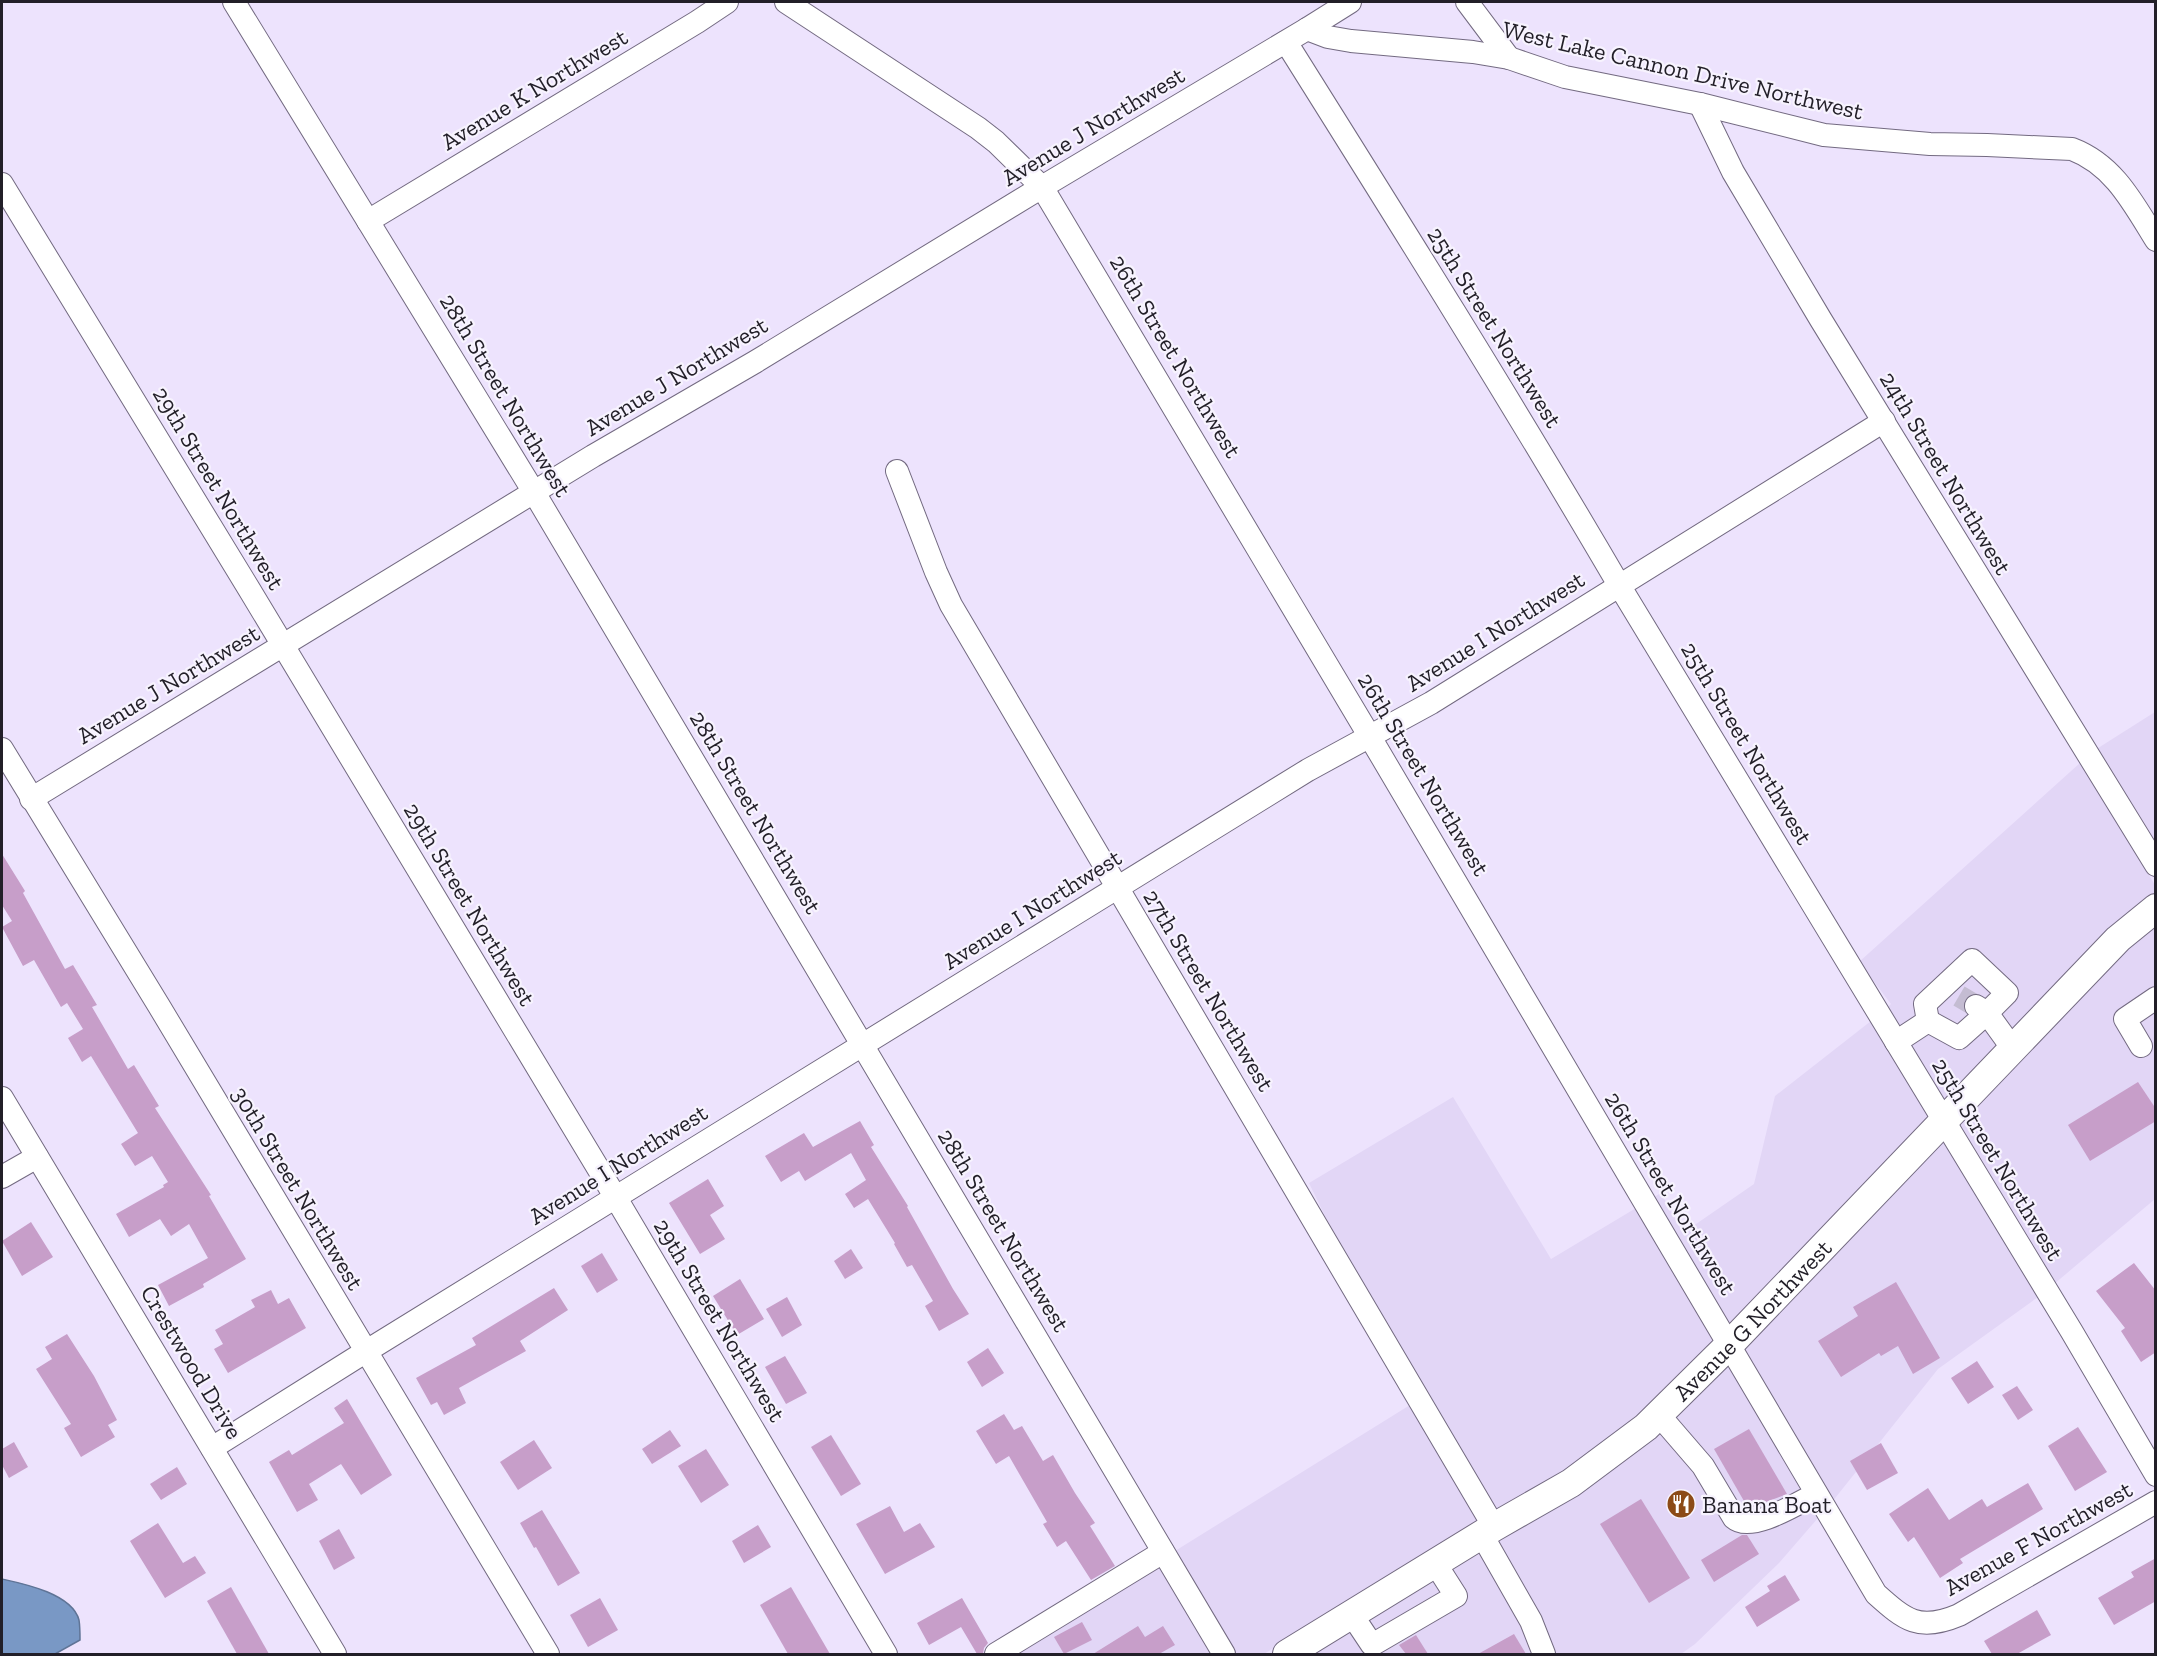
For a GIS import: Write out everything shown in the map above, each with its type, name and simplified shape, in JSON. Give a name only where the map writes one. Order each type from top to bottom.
[{"type":"main road","name":"Avenue G Northwest","points":[[1296,1652],[1435,1563],[1571,1483],[1622,1447],[1659,1415],[1730,1344],[2118,939],[2156,908]]},
{"type":"street","name":"28th Street Northwest","points":[[234,2],[534,494],[864,1045],[899,1108],[1224,1654]]},
{"type":"street","name":"Avenue K Northwest","points":[[368,221],[727,2]]},
{"type":"street","name":"26th Street Northwest","points":[[786,2],[978,128],[1042,187],[1083,252],[1876,1594],[1901,1616],[1914,1621],[1927,1623],[1947,1620]]},
{"type":"street","name":"Avenue J Northwest","points":[[31,799],[593,456],[755,362],[1350,2]]},
{"type":"street","points":[[1467,2],[1509,58]]},
{"type":"street","name":"West Lake Cannon Drive Northwest","points":[[1307,29],[1328,37],[1351,41],[1473,52],[1509,58],[1564,77],[1700,104],[1824,135],[1930,144],[2062,147],[2083,154],[2104,167],[2117,180],[2156,240]]},
{"type":"street","name":"25th Street Northwest","points":[[1286,42],[1548,464],[2156,1475]]},
{"type":"street","name":"24th Street Northwest","points":[[1700,104],[1732,171],[2156,866]]},
{"type":"street","name":"29th Street Northwest","points":[[2,184],[616,1198],[886,1654]]},
{"type":"street","name":"Avenue I Northwest","points":[[212,1448],[1308,770],[1431,703],[1884,421]]},
{"type":"street","name":"27th Street Northwest","points":[[897,471],[951,605],[1243,1099],[1488,1531],[1531,1621],[1544,1654]]},
{"type":"street","name":"30th Street Northwest","points":[[2,749],[548,1654]]},
{"type":"street","points":[[2141,1046],[2125,1019],[2156,998]]},
{"type":"street","points":[[1928,1021],[1959,1038],[1966,1000]]},
{"type":"street","points":[[1928,1021],[1925,1004],[1966,1000]]},
{"type":"street","points":[[1966,1000],[2013,1049]]},
{"type":"street","points":[[1896,1042],[1928,1021]]},
{"type":"street","name":"Crestwood Drive","points":[[2,1098],[335,1654]]},
{"type":"street","points":[[2,1177],[37,1157]]},
{"type":"street","points":[[1659,1415],[1703,1466],[1738,1522],[1757,1521],[1782,1512],[1816,1494]]},
{"type":"street","name":"Avenue F Northwest","points":[[1947,1620],[2156,1502]]},
{"type":"street","points":[[996,1654],[1163,1552]]},
{"type":"street","points":[[1352,1615],[1372,1645],[1456,1596],[1435,1563]]},
{"type":"shaded area","points":[[2155,712],[2155,846],[2095,750]]},
{"type":"shaded area","points":[[2080,763],[2155,885],[2155,893],[2110,931],[1945,1104],[1887,1008],[1891,1004],[1859,962]]},
{"type":"shaded area","points":[[2155,923],[2155,1199],[2054,1284],[1957,1124],[2125,948]]},
{"type":"shaded area","points":[[1871,1021],[1930,1119],[1731,1326],[1654,1197],[1661,1193],[1683,1233],[1754,1184],[1775,1096]]},
{"type":"shaded area","points":[[1453,1097],[1551,1259],[1636,1208],[1716,1342],[1662,1397],[1565,1473],[1497,1512],[1326,1218],[1309,1183]]},
{"type":"shaded area","points":[[1942,1140],[2038,1297],[1938,1369],[1832,1502],[1743,1347]]},
{"type":"shaded area","points":[[1728,1363],[1818,1518],[1779,1563],[1695,1644],[1681,1654],[1310,1654]]},
{"type":"shaded area","points":[[1410,1405],[1479,1522],[1264,1654],[1236,1654],[1175,1551]]},
{"type":"shaded area","points":[[1157,1562],[1212,1654],[1006,1654]]},
{"type":"water","points":[[2,1579],[46,1592],[67,1603],[75,1611],[79,1620],[80,1640],[55,1654],[2,1654]]},
{"type":"building","points":[[2,854],[25,891],[23,893],[65,969],[73,965],[97,1005],[92,1007],[128,1069],[134,1065],[159,1106],[155,1108],[211,1195],[209,1196],[246,1259],[203,1284],[204,1287],[169,1306],[158,1285],[208,1258],[189,1224],[171,1236],[160,1219],[129,1237],[116,1214],[164,1187],[163,1185],[168,1182],[152,1156],[135,1166],[121,1144],[138,1133],[91,1056],[82,1062],[68,1038],[83,1029],[67,1003],[61,1007],[34,960],[23,966],[2,927],[12,921],[2,905]]},
{"type":"building","points":[[2138,1082],[2156,1109],[2156,1121],[2090,1161],[2068,1125]]},
{"type":"building","points":[[860,1121],[874,1145],[871,1147],[908,1206],[969,1314],[939,1331],[925,1306],[933,1301],[912,1265],[907,1267],[868,1199],[854,1208],[845,1194],[866,1180],[851,1153],[805,1181],[799,1171],[781,1182],[765,1156],[804,1133],[813,1147]]},
{"type":"building","points":[[708,1179],[724,1206],[710,1215],[725,1239],[700,1254],[669,1203]]},
{"type":"building","points":[[31,1222],[53,1257],[22,1276],[2,1241]]},
{"type":"building","points":[[851,1249],[863,1268],[845,1279],[834,1261]]},
{"type":"building","points":[[602,1253],[618,1280],[597,1293],[581,1266]]},
{"type":"building","points":[[2134,1263],[2156,1291],[2156,1352],[2141,1362],[2121,1331],[2125,1328],[2096,1291]]},
{"type":"building","points":[[740,1279],[764,1319],[737,1335],[713,1296]]},
{"type":"building","points":[[1896,1282],[1940,1358],[1913,1374],[1898,1346],[1881,1356],[1879,1353],[1841,1377],[1818,1341],[1858,1316],[1853,1307]]},
{"type":"building","points":[[554,1288],[568,1310],[520,1341],[526,1351],[459,1388],[466,1403],[444,1415],[437,1402],[431,1405],[416,1378],[476,1345],[472,1338]]},
{"type":"building","points":[[271,1290],[278,1304],[289,1298],[306,1328],[228,1373],[214,1349],[223,1344],[215,1330],[255,1307],[251,1300]]},
{"type":"building","points":[[787,1297],[802,1325],[782,1337],[766,1309]]},
{"type":"building","points":[[67,1334],[94,1376],[117,1420],[108,1425],[115,1437],[81,1457],[64,1428],[71,1424],[36,1369],[52,1359],[45,1347]]},
{"type":"building","points":[[988,1348],[1004,1373],[982,1387],[967,1362]]},
{"type":"building","points":[[785,1356],[807,1393],[786,1404],[765,1367]]},
{"type":"building","points":[[1977,1361],[1994,1387],[1968,1404],[1951,1378]]},
{"type":"building","points":[[2017,1386],[2033,1410],[2018,1420],[2002,1395]]},
{"type":"building","points":[[347,1399],[392,1475],[361,1495],[341,1464],[309,1484],[318,1500],[297,1512],[269,1462],[289,1450],[292,1455],[344,1423],[334,1408]]},
{"type":"building","points":[[1004,1414],[1014,1430],[1022,1426],[1043,1461],[1053,1455],[1095,1523],[1090,1526],[1115,1566],[1091,1580],[1066,1541],[1057,1547],[1043,1524],[1047,1522],[1009,1456],[996,1464],[976,1431]]},
{"type":"building","points":[[2078,1427],[2107,1472],[2075,1491],[2048,1446]]},
{"type":"building","points":[[1749,1429],[1787,1494],[1748,1508],[1714,1449]]},
{"type":"building","points":[[670,1430],[681,1446],[652,1464],[642,1449]]},
{"type":"building","points":[[831,1435],[861,1484],[841,1496],[811,1447]]},
{"type":"building","points":[[534,1440],[552,1468],[518,1490],[500,1462]]},
{"type":"building","points":[[14,1442],[28,1467],[9,1478],[2,1465],[2,1449]]},
{"type":"building","points":[[1881,1443],[1898,1473],[1867,1490],[1850,1461]]},
{"type":"building","points":[[706,1449],[729,1485],[701,1503],[678,1466]]},
{"type":"building","points":[[177,1467],[187,1484],[161,1500],[150,1484]]},
{"type":"building","points":[[2028,1483],[2043,1509],[1960,1559],[1963,1563],[1940,1578],[1914,1537],[1908,1542],[1889,1514],[1928,1488],[1949,1520],[1982,1499],[1987,1507]]},
{"type":"building","points":[[1641,1499],[1690,1578],[1649,1603],[1600,1524]]},
{"type":"building","points":[[890,1506],[904,1532],[920,1523],[935,1547],[885,1574],[856,1524]]},
{"type":"building","points":[[542,1510],[580,1573],[558,1586],[520,1523]]},
{"type":"building","points":[[158,1523],[183,1563],[195,1556],[206,1573],[165,1598],[130,1541]]},
{"type":"building","points":[[758,1525],[771,1547],[744,1563],[732,1541]]},
{"type":"building","points":[[339,1529],[355,1558],[334,1570],[319,1541]]},
{"type":"building","points":[[1742,1535],[1747,1535],[1759,1554],[1714,1582],[1701,1560]]},
{"type":"building","points":[[2156,1558],[2156,1601],[2114,1625],[2098,1598],[2134,1577],[2131,1572]]},
{"type":"building","points":[[1785,1575],[1800,1600],[1757,1627],[1745,1607],[1770,1591],[1767,1586]]},
{"type":"building","points":[[231,1587],[269,1654],[237,1654],[207,1601]]},
{"type":"building","points":[[791,1587],[830,1654],[788,1654],[760,1605]]},
{"type":"building","points":[[600,1598],[618,1630],[588,1647],[570,1615]]},
{"type":"building","points":[[962,1598],[988,1643],[983,1654],[977,1654],[961,1627],[929,1645],[917,1623]]},
{"type":"building","points":[[2037,1610],[2051,1635],[2017,1654],[1992,1654],[1984,1641]]},
{"type":"building","points":[[1082,1622],[1092,1640],[1064,1654],[1054,1637]]},
{"type":"building","points":[[1138,1626],[1145,1637],[1163,1626],[1175,1645],[1159,1654],[1093,1654]]},
{"type":"building","points":[[1514,1634],[1526,1654],[1478,1654]]},
{"type":"building","points":[[1416,1635],[1428,1654],[1406,1654],[1399,1645]]},
{"type":"tunnel","points":[[1959,996],[1976,1006]]},
{"type":"place","name":"Banana Boat","points":[[1681,1504]]}]
